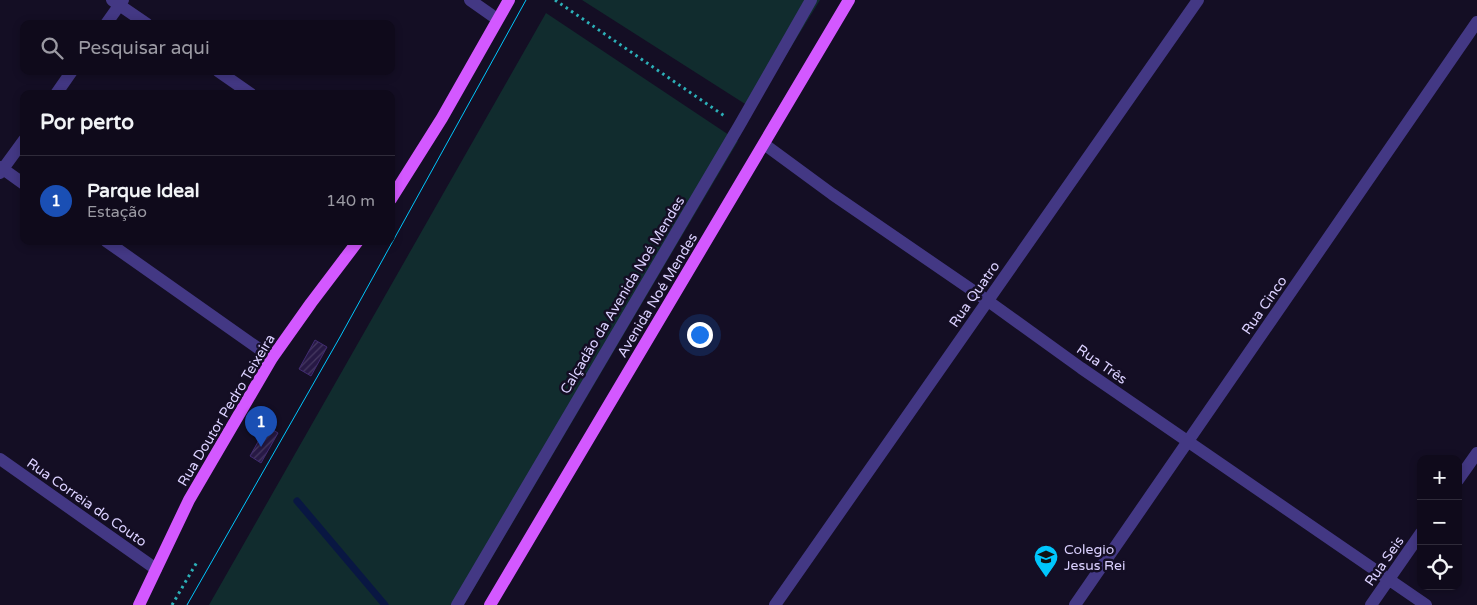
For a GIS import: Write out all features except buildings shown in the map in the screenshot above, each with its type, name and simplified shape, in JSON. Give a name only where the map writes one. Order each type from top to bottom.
[{"type":"main road","points":[[395,190],[442,118],[509,0]]},
{"type":"main road","name":"Avenida Noé Mendes","points":[[490,605],[849,0]]},
{"type":"main road","name":"Rua Doutor Pedro Teixeira","points":[[139,605],[189,500],[272,358],[355,245]]},
{"type":"street","points":[[470,0],[497,19]]},
{"type":"street","name":"Calçadão da Avenida Noé Mendes","points":[[456,605],[812,0]]},
{"type":"street","name":"Rua Quatro","points":[[775,605],[1198,0]]},
{"type":"street","points":[[108,20],[118,2],[142,20]]},
{"type":"street","name":"Rua Cinco","points":[[1075,605],[1477,22]]},
{"type":"street","points":[[59,90],[69,75]]},
{"type":"street","points":[[224,75],[245,90]]},
{"type":"street","name":"Rua Três","points":[[764,144],[832,194],[988,301],[1187,442],[1426,605]]},
{"type":"street","points":[[20,145],[1,170],[20,182]]},
{"type":"street","points":[[112,245],[272,358]]},
{"type":"street","points":[[1462,474],[1477,453]]},
{"type":"street","name":"Rua Correia do Couto","points":[[0,459],[156,569]]},
{"type":"street","name":"Rua Seis","points":[[1371,605],[1417,540]]},
{"type":"path","points":[[555,0],[739,126]]},
{"type":"path","points":[[172,605],[197,562]]},
{"type":"green space","points":[[582,0],[820,0],[753,109]]},
{"type":"green space","points":[[546,13],[738,141],[464,605],[209,605]]},
{"type":"waterway","points":[[297,501],[385,605]]},
{"type":"tram line","points":[[395,237],[526,0]]},
{"type":"tram line","points":[[187,605],[391,245]]},
{"type":"place","name":"Parque Ideal","points":[[261,447]]},
{"type":"place","name":"Colegio Jesus Rei","points":[[1046,578]]}]
